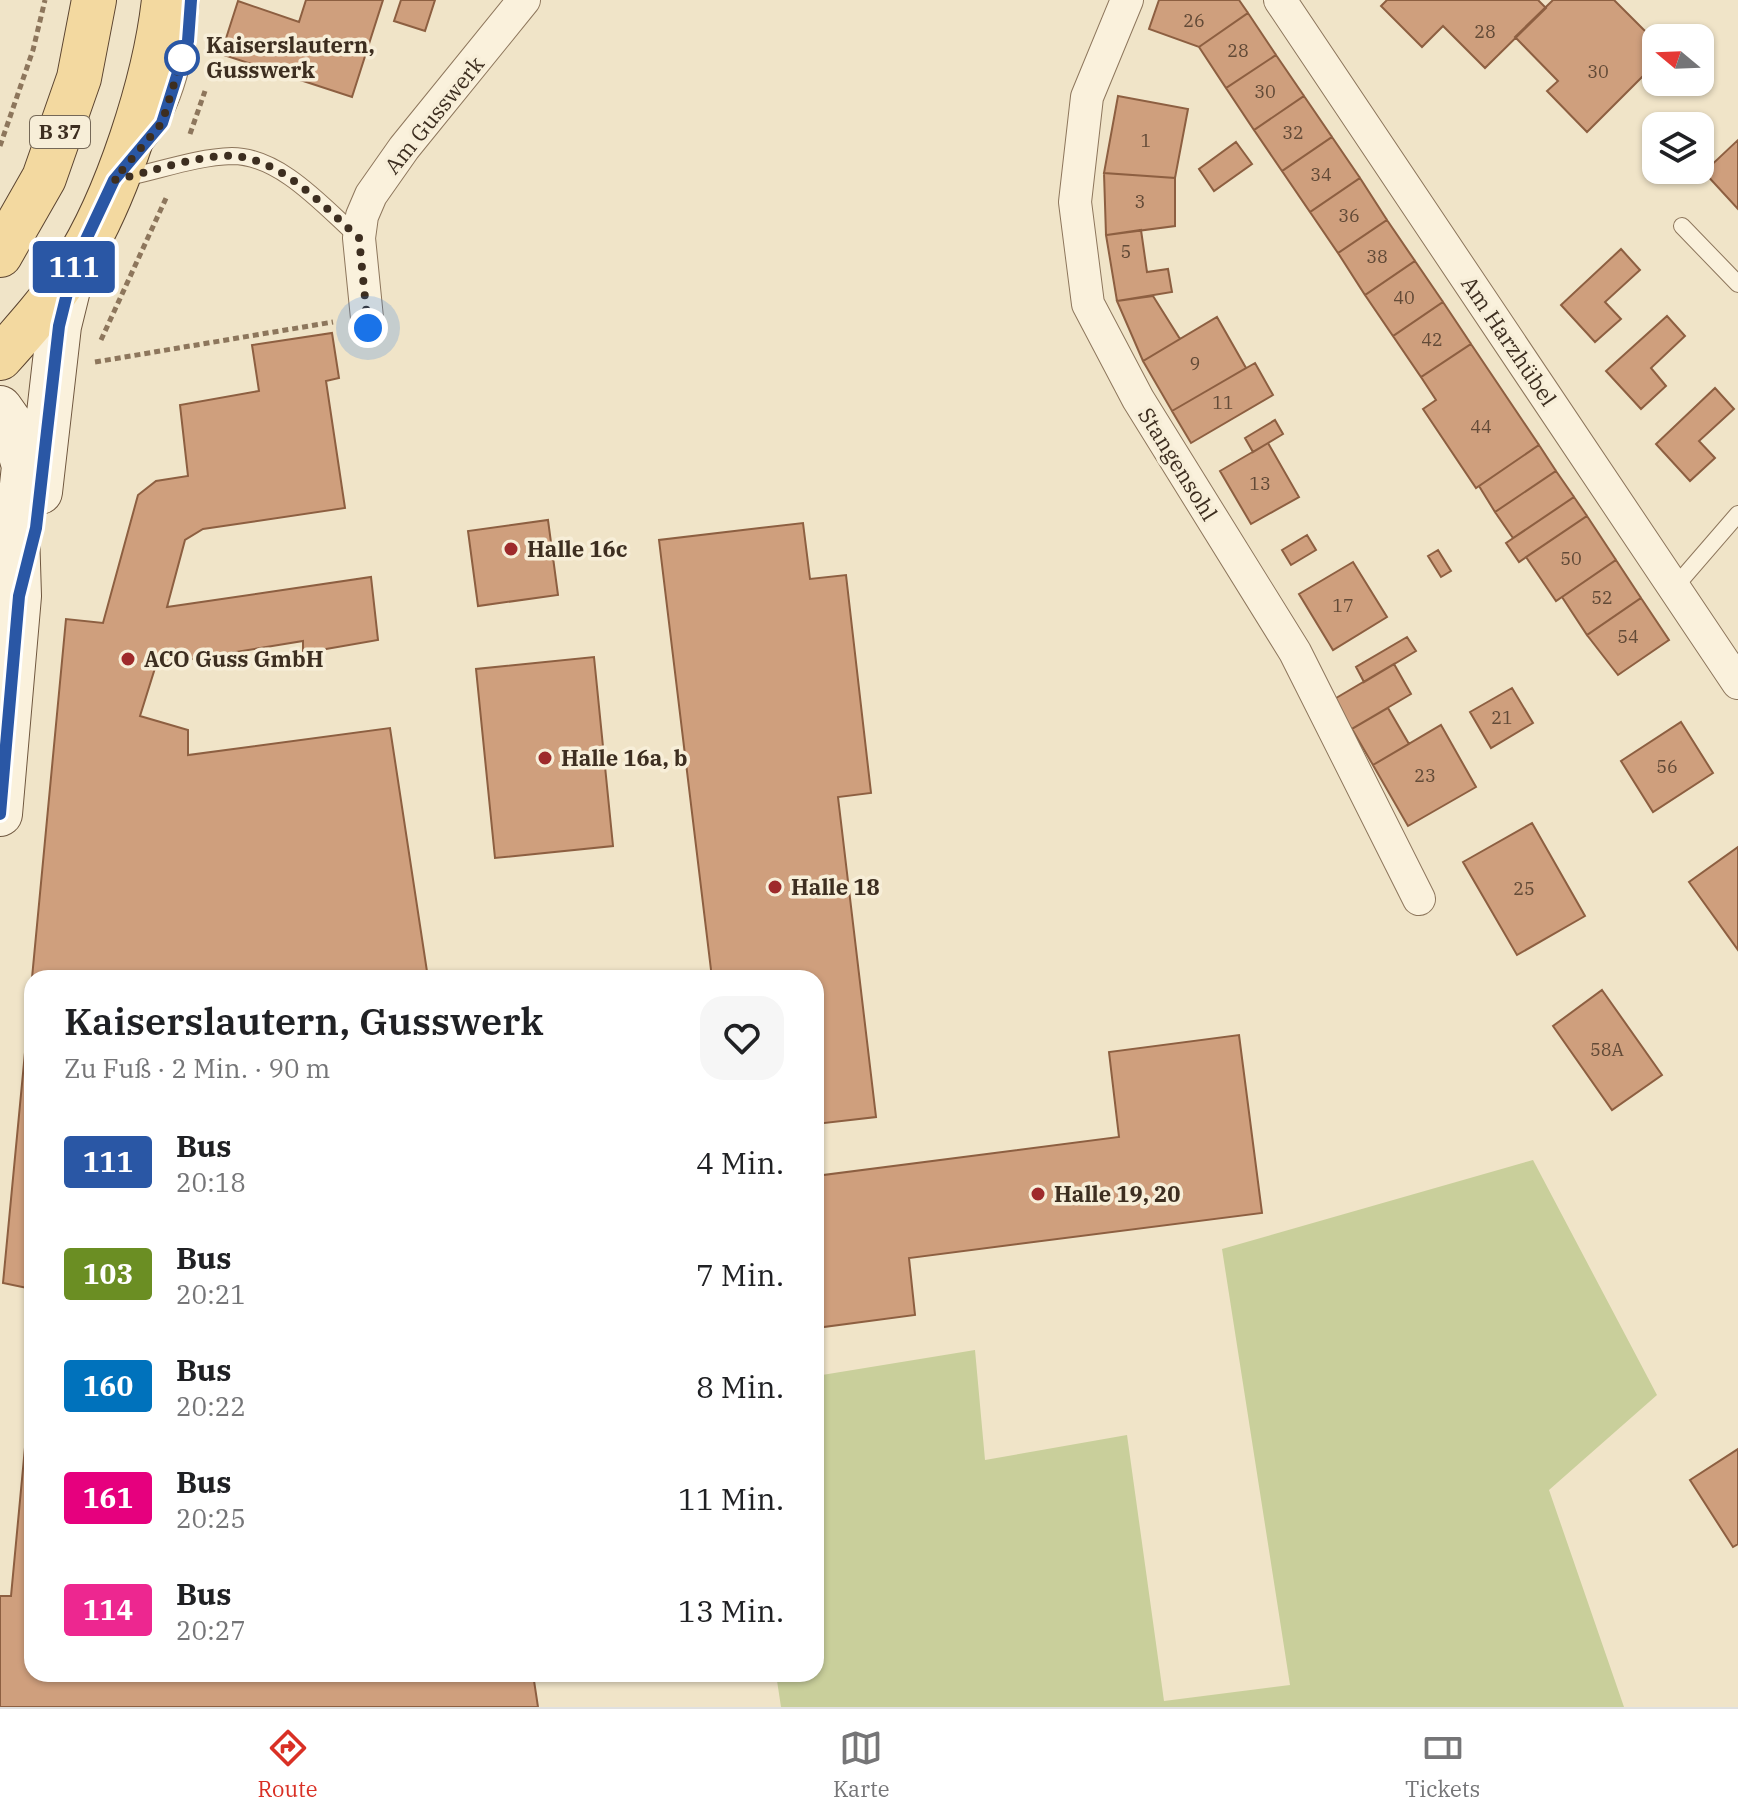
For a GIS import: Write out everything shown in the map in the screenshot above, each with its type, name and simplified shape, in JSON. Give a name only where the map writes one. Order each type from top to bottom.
[{"type":"main road","name":"B 37","points":[[0,255],[44,178],[79,78],[94,0]]},
{"type":"main road","points":[[0,358],[42,311],[74,265],[114,180],[143,99],[164,0]]},
{"type":"main road","points":[[19,596],[36,528],[59,326],[74,265]]},
{"type":"main road","points":[[0,408],[12,425],[24,466],[17,532],[19,596],[0,814]]},
{"type":"street","name":"Am Gusswerk","points":[[367,322],[359,238],[362,216],[371,195],[404,148],[524,0]]},
{"type":"street","name":"Stangensohl","points":[[1127,0],[1087,97],[1075,202],[1088,304],[1138,399],[1295,652],[1419,899]]},
{"type":"street","name":"Am Harzhübel","points":[[1280,0],[1738,683]]},
{"type":"lane","points":[[114,180],[162,123],[188,41],[191,0]]},
{"type":"lane","points":[[114,180],[208,158],[235,156],[262,163],[314,198],[359,238]]},
{"type":"lane","points":[[1682,226],[1738,284]]},
{"type":"lane","points":[[1674,588],[1738,514]]},
{"type":"path","points":[[0,146],[33,50],[45,0]]},
{"type":"path","points":[[91,363],[367,322]]},
{"type":"green space","points":[[1533,1160],[1657,1395],[1549,1490],[1624,1707],[781,1707],[777,1682],[824,1682],[824,1375],[975,1350],[985,1460],[1127,1435],[1164,1701],[1290,1685],[1222,1249]]},
{"type":"building","points":[[306,0],[383,0],[352,97],[221,54],[238,1],[299,22]]},
{"type":"building","points":[[401,0],[435,0],[425,31],[394,21]]},
{"type":"building","points":[[1159,0],[1239,0],[1248,13],[1199,47],[1149,29]]},
{"type":"building","points":[[1387,0],[1538,0],[1546,8],[1485,68],[1443,26],[1422,47],[1381,6]]},
{"type":"building","points":[[1553,0],[1614,0],[1642,28],[1642,77],[1587,132],[1547,91],[1558,81],[1515,37]]},
{"type":"building","points":[[1248,13],[1276,55],[1226,88],[1199,47]]},
{"type":"building","points":[[1276,55],[1304,96],[1254,130],[1226,88]]},
{"type":"building","points":[[1118,96],[1188,109],[1175,178],[1104,173]]},
{"type":"building","points":[[1304,96],[1332,137],[1282,171],[1254,130]]},
{"type":"building","points":[[1332,137],[1360,178],[1310,212],[1282,171]]},
{"type":"building","points":[[1738,140],[1738,209],[1714,183],[1714,163]]},
{"type":"building","points":[[1236,142],[1252,164],[1214,191],[1199,169]]},
{"type":"building","points":[[1104,173],[1175,178],[1175,226],[1106,235]]},
{"type":"building","points":[[1360,178],[1387,220],[1338,253],[1310,212]]},
{"type":"building","points":[[1387,220],[1415,261],[1365,295],[1338,253]]},
{"type":"building","points":[[1141,230],[1147,272],[1168,269],[1172,292],[1117,301],[1106,235]]},
{"type":"building","points":[[1621,249],[1640,270],[1605,302],[1621,319],[1595,342],[1561,305]]},
{"type":"building","points":[[1415,261],[1443,302],[1393,336],[1365,295]]},
{"type":"building","points":[[1153,296],[1180,339],[1143,361],[1117,301]]},
{"type":"building","points":[[1443,302],[1471,344],[1421,377],[1393,336]]},
{"type":"building","points":[[1667,316],[1685,336],[1651,368],[1666,386],[1641,409],[1606,371]]},
{"type":"building","points":[[1217,317],[1246,368],[1172,411],[1143,361]]},
{"type":"building","name":"ACO Guss GmbH","points":[[332,333],[339,378],[326,381],[345,508],[203,529],[185,540],[167,607],[371,577],[378,640],[303,653],[303,641],[156,665],[140,716],[188,730],[188,755],[390,728],[427,970],[33,970],[66,619],[103,623],[138,495],[156,481],[188,476],[180,405],[259,391],[252,345]]},
{"type":"building","points":[[1471,344],[1539,445],[1476,488],[1423,409],[1436,400],[1421,377]]},
{"type":"building","points":[[1255,363],[1273,395],[1191,443],[1172,411]]},
{"type":"building","points":[[1715,388],[1734,409],[1699,441],[1715,458],[1690,481],[1656,444]]},
{"type":"building","points":[[1275,420],[1283,434],[1253,452],[1245,438]]},
{"type":"building","points":[[1268,443],[1299,497],[1251,524],[1220,471]]},
{"type":"building","points":[[1539,445],[1556,471],[1495,512],[1479,486]]},
{"type":"building","points":[[1556,471],[1574,497],[1513,538],[1495,512]]},
{"type":"building","points":[[1574,497],[1587,516],[1519,562],[1506,543]]},
{"type":"building","points":[[1587,516],[1616,560],[1556,601],[1526,557]]},
{"type":"building","name":"Halle 16c","points":[[548,520],[558,595],[478,606],[468,531]]},
{"type":"building","name":"Halle 18","points":[[803,523],[810,579],[846,575],[871,793],[838,797],[876,1117],[824,1123],[824,970],[711,970],[659,540]]},
{"type":"building","points":[[1307,535],[1316,550],[1291,565],[1282,550]]},
{"type":"building","points":[[1438,550],[1451,571],[1441,577],[1428,556]]},
{"type":"building","points":[[1616,560],[1641,598],[1587,635],[1562,597]]},
{"type":"building","points":[[1353,562],[1387,617],[1333,650],[1299,594]]},
{"type":"building","points":[[1641,598],[1669,640],[1618,675],[1587,635]]},
{"type":"building","points":[[1407,637],[1416,651],[1364,682],[1356,667]]},
{"type":"building","name":"Halle 16a, b","points":[[594,657],[613,846],[495,858],[476,669]]},
{"type":"building","points":[[1394,664],[1411,694],[1348,731],[1331,701]]},
{"type":"building","points":[[1512,688],[1533,723],[1491,748],[1470,712]]},
{"type":"building","points":[[1388,708],[1409,744],[1373,765],[1352,729]]},
{"type":"building","points":[[1681,722],[1713,773],[1653,812],[1621,761]]},
{"type":"building","points":[[1441,725],[1476,787],[1408,826],[1373,765]]},
{"type":"building","points":[[1532,823],[1585,916],[1517,955],[1463,862]]},
{"type":"building","points":[[1738,847],[1738,950],[1689,882]]},
{"type":"building","points":[[1602,990],[1662,1075],[1612,1110],[1553,1026]]},
{"type":"building","name":"Halle 19, 20","points":[[1239,1035],[1262,1213],[909,1258],[915,1315],[824,1327],[824,1175],[1119,1137],[1109,1052]]},
{"type":"building","points":[[24,1063],[24,1287],[3,1283]]},
{"type":"building","points":[[1738,1449],[1738,1544],[1733,1547],[1690,1480]]},
{"type":"building","points":[[24,1458],[24,1682],[534,1682],[538,1707],[0,1707],[0,1596],[11,1596]]},
{"type":"bus line","name":"111","points":[[0,814],[19,596],[36,528],[59,326],[74,265],[114,180],[162,123],[188,41],[191,0]]},
{"type":"place","name":"Kaiserslautern, Gusswerk","points":[[182,58]]},
{"type":"place","name":"Halle 16c","points":[[511,549]]},
{"type":"place","name":"ACO Guss GmbH","points":[[128,659]]},
{"type":"place","name":"Halle 16a, b","points":[[545,758]]},
{"type":"place","name":"Halle 18","points":[[775,887]]},
{"type":"place","name":"Halle 19, 20","points":[[1038,1194]]},
{"type":"route","points":[[182,58],[162,123],[114,180],[208,158],[235,156],[262,163],[289,178],[359,238],[368,328]]}]
